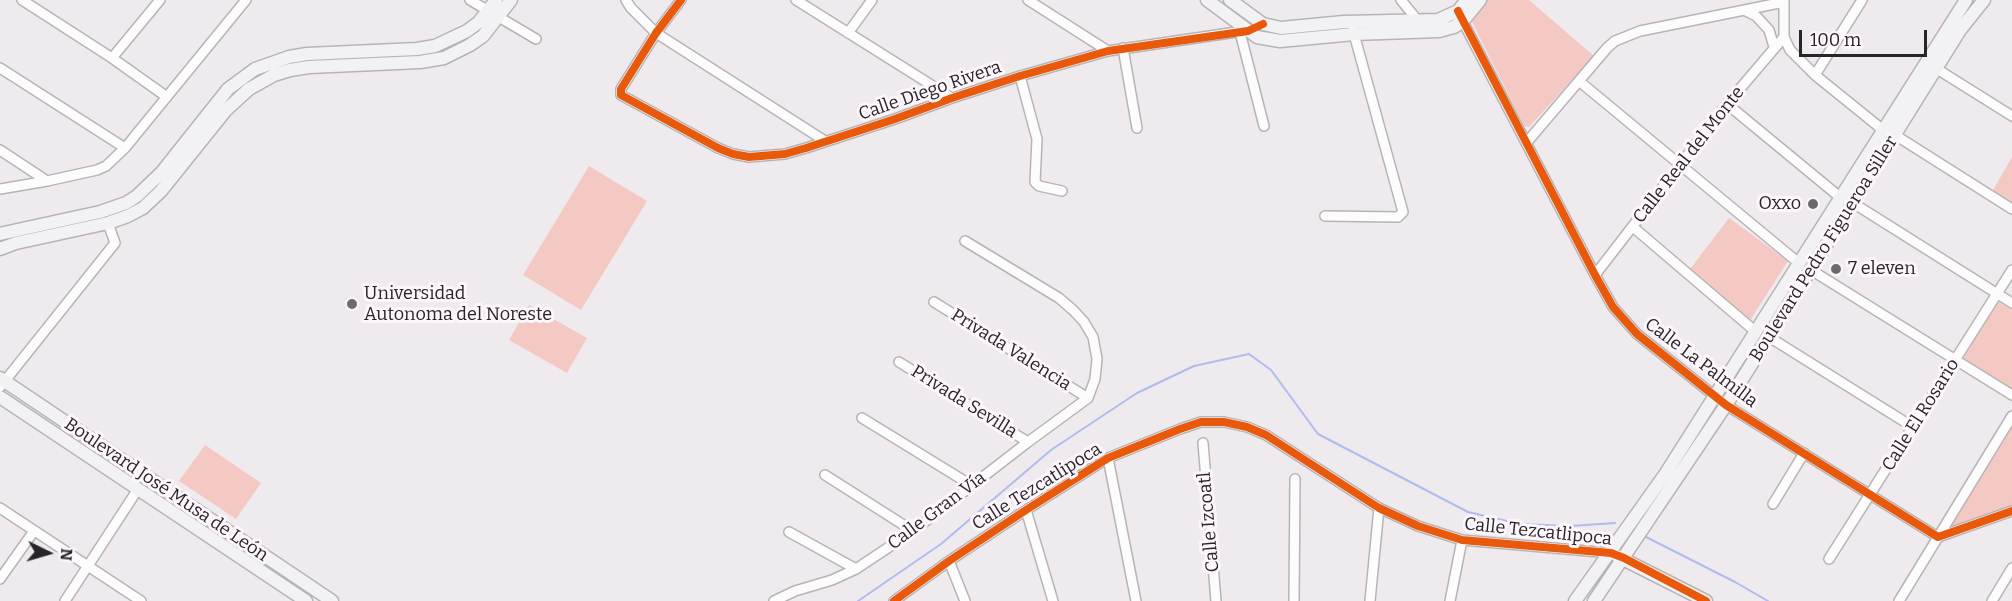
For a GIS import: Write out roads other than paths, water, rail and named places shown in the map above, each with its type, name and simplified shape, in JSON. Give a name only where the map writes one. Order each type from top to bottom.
[{"type":"main road","points":[[0,249],[16,243],[108,223],[128,216],[152,200],[226,110],[249,89],[267,78],[290,70],[309,67],[420,62],[444,58],[483,36],[494,14],[496,0]]},
{"type":"main road","points":[[0,234],[100,212],[138,196],[162,172],[228,89],[255,69],[289,57],[306,54],[417,49],[435,46],[467,31],[511,0]]},
{"type":"main road","points":[[1207,0],[1244,32],[1280,41],[1353,28],[1468,16],[1480,0]]},
{"type":"main road","points":[[1230,0],[1263,24],[1281,28],[1439,31],[1454,27],[1467,0]]},
{"type":"main road","name":"Boulevard Pedro Figueroa Siller","points":[[1847,201],[1883,130],[1965,0]]},
{"type":"main road","name":"Boulevard Pedro Figueroa Siller","points":[[1594,601],[1726,405],[1769,337],[1806,267],[1847,201],[1895,135],[1960,30],[1984,0]]},
{"type":"main road","name":"Boulevard Pedro Figueroa Siller","points":[[1575,601],[1666,473],[1756,332],[1806,267]]},
{"type":"main road","name":"Boulevard José Musa de León","points":[[2,382],[332,601]]},
{"type":"main road","name":"Boulevard José Musa de León","points":[[0,397],[306,601]]},
{"type":"main road","name":"Calle Tezcatlipoca","points":[[1611,553],[1706,601]]},
{"type":"street","points":[[22,0],[112,58],[166,97]]},
{"type":"street","points":[[112,58],[160,0]]},
{"type":"street","points":[[0,189],[47,181],[106,166],[125,147],[246,0]]},
{"type":"street","points":[[470,0],[536,39]]},
{"type":"street","points":[[626,0],[656,33],[825,141]]},
{"type":"street","points":[[656,33],[681,0]]},
{"type":"street","points":[[796,0],[952,98]]},
{"type":"street","points":[[848,33],[872,0]]},
{"type":"street","points":[[1028,0],[1108,51]]},
{"type":"street","points":[[1401,0],[1419,22]]},
{"type":"street","points":[[1815,75],[1862,0]]},
{"type":"street","points":[[1527,142],[1615,41],[1628,35],[1784,1],[1784,37],[1796,57],[1883,130]]},
{"type":"street","points":[[1746,11],[1756,16],[1769,30],[1774,47]]},
{"type":"street","name":"Calle La Palmilla","points":[[1460,16],[1595,275],[1613,307],[1637,334],[1726,405],[1938,537]]},
{"type":"street","name":"Calle Diego Rivera","points":[[656,33],[620,93],[624,98],[734,154],[765,157],[785,154],[1020,76],[1108,51],[1244,32],[1263,24]]},
{"type":"street","points":[[1325,216],[1398,217],[1403,212],[1353,28]]},
{"type":"street","points":[[1244,32],[1264,126]]},
{"type":"street","name":"Calle Real del Monte","points":[[1595,275],[1727,104],[1784,37]]},
{"type":"street","points":[[1123,48],[1137,128]]},
{"type":"street","points":[[0,68],[125,147]]},
{"type":"street","points":[[1937,69],[2012,116]]},
{"type":"street","points":[[1020,76],[1037,139],[1035,182],[1039,186],[1062,191]]},
{"type":"street","points":[[1579,81],[1806,267],[2012,395]]},
{"type":"street","points":[[1727,104],[1847,201],[2012,303]]},
{"type":"street","points":[[1895,135],[2012,209]]},
{"type":"street","points":[[0,150],[47,181]]},
{"type":"street","points":[[2,382],[115,243],[108,223]]},
{"type":"street","points":[[1633,227],[1756,332]]},
{"type":"street","points":[[965,241],[1059,298],[1084,322],[1093,337],[1097,359],[1095,379],[1088,398]]},
{"type":"street","name":"Calle El Rosario","points":[[1829,559],[2012,270]]},
{"type":"street","name":"Privada Valencia","points":[[934,302],[1088,398]]},
{"type":"street","points":[[1769,337],[1913,427]]},
{"type":"street","name":"Privada Sevilla","points":[[899,362],[1028,442]]},
{"type":"street","name":"Calle Gran Vía","points":[[774,601],[795,591],[856,570],[913,531],[1088,398]]},
{"type":"street","points":[[1899,601],[2012,416]]},
{"type":"street","points":[[862,418],[971,485]]},
{"type":"street","name":"Calle Tezcatlipoca","points":[[894,601],[949,561],[1108,458],[1201,422],[1224,422],[1247,427],[1266,435],[1379,508],[1419,526],[1462,540],[1611,553]]},
{"type":"street","name":"Calle Izcoatl","points":[[1203,443],[1216,601]]},
{"type":"street","points":[[1773,504],[1804,453]]},
{"type":"street","points":[[1108,458],[1136,601]]},
{"type":"street","points":[[825,475],[913,531]]},
{"type":"street","points":[[1294,601],[1295,479]]},
{"type":"street","points":[[65,601],[138,489]]},
{"type":"street","points":[[0,508],[141,601]]},
{"type":"street","points":[[1370,601],[1379,508]]},
{"type":"street","points":[[1026,510],[1053,601]]},
{"type":"street","points":[[1938,537],[2012,511]]},
{"type":"street","points":[[0,579],[34,531]]},
{"type":"street","points":[[789,532],[856,570]]},
{"type":"street","points":[[1450,601],[1462,540]]},
{"type":"street","points":[[949,561],[965,601]]},
{"type":"street","points":[[1992,601],[2012,568]]},
{"type":"waterway","points":[[858,601],[941,544],[1051,450],[1137,393],[1194,366],[1249,354],[1271,370],[1318,434],[1468,512],[1520,524],[1570,526],[1615,523]]},
{"type":"waterway","points":[[1646,537],[1768,601]]},
{"type":"place","name":"Oxxo","points":[[1813,204]]},
{"type":"place","name":"7 eleven","points":[[1836,269]]},
{"type":"place","name":"Universidad Autonoma del Noreste","points":[[352,304]]}]
